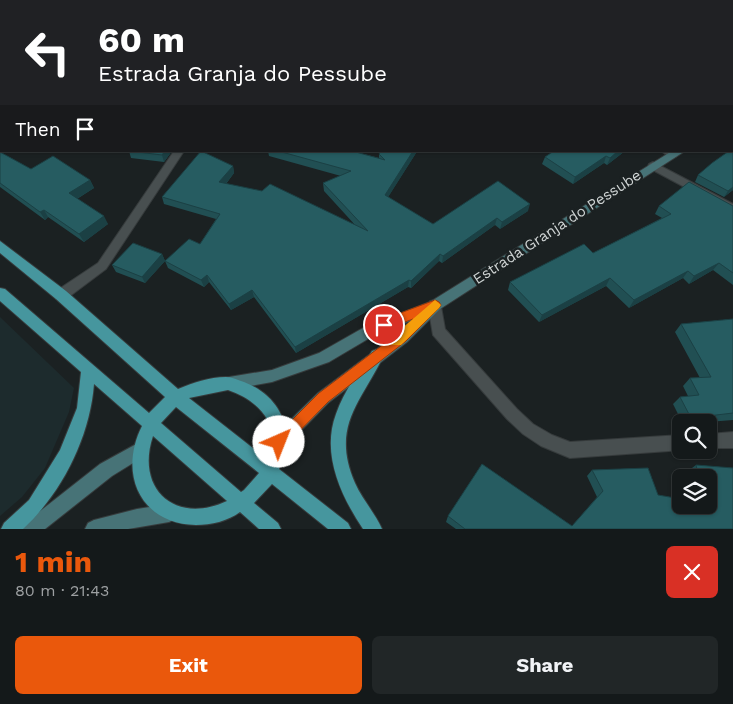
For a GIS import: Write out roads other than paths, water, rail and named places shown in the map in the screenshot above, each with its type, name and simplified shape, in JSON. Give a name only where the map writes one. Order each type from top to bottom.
[{"type":"main road","name":"Estrada Granja do Pessube","points":[[228,383],[272,376],[324,358],[368,332],[435,305],[672,153]]},
{"type":"main road","points":[[0,246],[61,295],[176,398],[342,529]]},
{"type":"main road","points":[[0,293],[88,372],[151,422],[272,529]]},
{"type":"main road","name":"Estrada Granja do Pessube","points":[[279,442],[323,398],[402,338],[435,305]]},
{"type":"main road","points":[[373,529],[356,505],[342,475],[338,451],[339,435],[344,414],[378,355]]},
{"type":"main road","points":[[10,529],[35,506],[66,456],[85,408],[88,372]]},
{"type":"main road","points":[[94,529],[137,518],[169,513],[191,518],[209,517],[244,503],[260,488],[270,472],[279,442],[276,425],[270,410],[260,398],[228,383],[205,386],[176,398],[151,422],[140,450],[140,473],[146,490],[158,505],[169,513]]},
{"type":"main road","points":[[31,529],[106,470],[140,450]]},
{"type":"street","points":[[61,295],[102,266],[178,152]]},
{"type":"street","points":[[653,166],[733,209]]},
{"type":"street","points":[[435,305],[438,331],[512,414],[528,429],[547,441],[570,450],[672,444]]},
{"type":"street","points":[[717,441],[733,440]]}]
